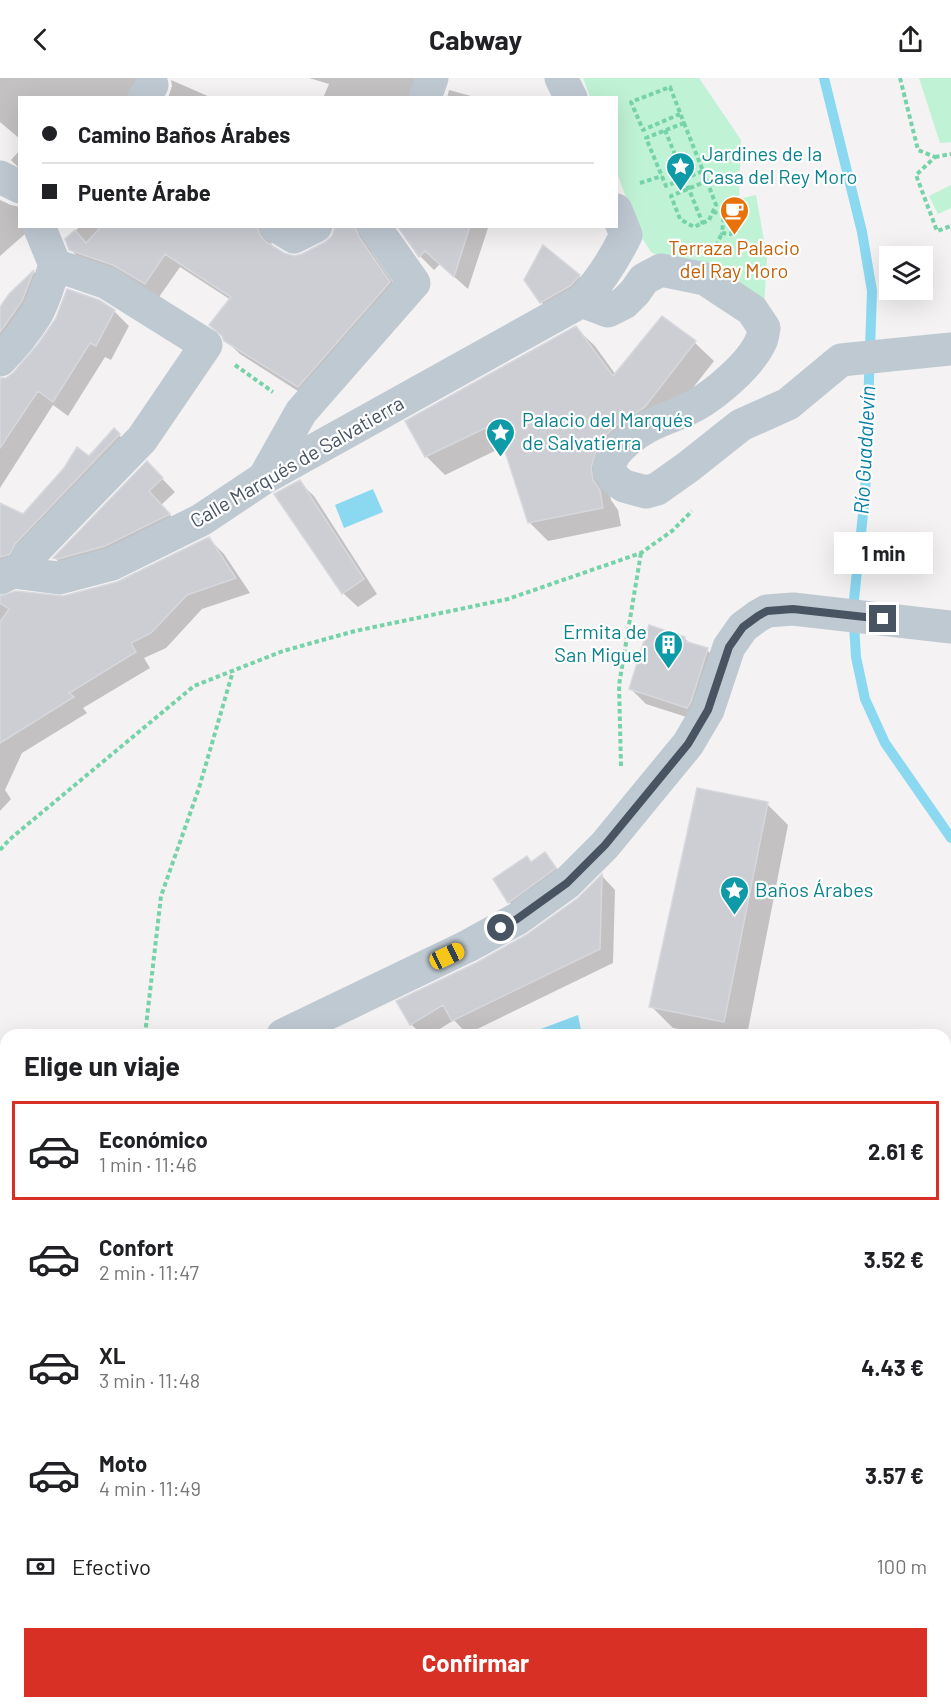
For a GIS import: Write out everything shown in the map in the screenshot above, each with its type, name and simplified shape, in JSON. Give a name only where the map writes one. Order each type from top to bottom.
[{"type":"street","points":[[426,96],[432,78]]},
{"type":"street","points":[[561,78],[570,96]]},
{"type":"street","points":[[0,177],[18,186]]},
{"type":"street","points":[[618,215],[626,235],[600,280],[582,301],[608,311],[624,303],[644,279],[662,270],[705,279],[752,310],[764,328],[762,340],[755,352],[721,387],[694,406],[649,425],[614,452],[609,470],[624,486],[646,492],[657,489],[741,425],[788,404],[841,360],[951,349]]},
{"type":"street","points":[[0,360],[37,314],[55,265],[40,228]]},
{"type":"street","points":[[279,228],[294,237],[312,228]]},
{"type":"street","points":[[264,478],[300,412],[414,283],[375,228]]},
{"type":"street","points":[[28,557],[142,439],[206,345],[107,283],[55,265]]},
{"type":"street","name":"Calle Marqués de Salvatierra","points":[[0,578],[13,572],[59,578],[112,564],[201,520],[264,478],[582,301]]},
{"type":"street","points":[[303,1029],[517,919],[567,883],[605,845],[688,744],[708,710],[729,647],[743,627],[758,616],[767,611],[793,609],[951,627]]},
{"type":"path","points":[[900,78],[918,150],[935,157]]},
{"type":"path","points":[[670,87],[680,114],[703,171],[666,186],[631,102],[670,87]]},
{"type":"path","points":[[643,130],[680,114]]},
{"type":"path","points":[[646,138],[684,123]]},
{"type":"path","points":[[665,130],[703,224]]},
{"type":"path","points":[[951,154],[935,157],[916,175],[937,231],[951,226]]},
{"type":"path","points":[[707,181],[716,205],[713,212],[710,220],[694,226],[680,219],[671,196],[707,181]]},
{"type":"path","points":[[713,212],[724,214],[722,233],[731,234],[732,221]]},
{"type":"path","points":[[206,345],[300,412]]},
{"type":"path","points":[[0,850],[10,838],[194,686],[283,651],[356,631],[508,599],[641,553],[619,685],[621,761]]},
{"type":"path","points":[[146,1029],[160,896],[199,788],[233,670]]},
{"type":"green space","name":"Jardines de la Casa del Rey Moro","points":[[583,78],[699,78],[741,140],[739,199],[756,195],[767,258],[764,307],[651,252],[640,235],[618,176],[618,96],[590,96]]},
{"type":"green space","points":[[919,78],[951,78],[951,142],[940,143]]},
{"type":"green space","points":[[951,185],[951,208],[938,214],[929,196]]},
{"type":"water","points":[[373,489],[383,512],[344,528],[335,505]]},
{"type":"water","points":[[578,1015],[581,1029],[541,1029]]},
{"type":"building","points":[[100,228],[258,228],[266,242],[294,256],[325,242],[332,236],[334,228],[356,228],[359,237],[390,282],[298,387],[224,341],[222,336],[209,325],[231,297],[165,254],[145,284],[113,265],[69,250],[65,239],[75,230],[86,243]]},
{"type":"building","points":[[398,228],[469,228],[454,277],[425,251],[419,257]]},
{"type":"building","points":[[543,245],[580,275],[570,286],[540,303],[524,280]]},
{"type":"building","points":[[34,270],[22,301],[0,332],[0,307],[9,294]]},
{"type":"building","points":[[67,289],[99,300],[115,310],[96,346],[90,343],[53,402],[38,391],[0,448],[0,378],[6,378],[13,373],[38,344],[56,318]]},
{"type":"building","points":[[662,316],[696,341],[645,407],[617,425],[597,447],[591,468],[593,480],[600,490],[603,508],[528,523],[496,423],[425,457],[405,421],[576,326],[613,376]]},
{"type":"building","points":[[114,428],[120,434],[15,544],[10,554],[0,557],[0,503],[23,514],[64,468],[77,447],[89,456]]},
{"type":"building","points":[[147,461],[163,478],[149,491],[170,514],[105,546],[58,559],[53,558]]},
{"type":"building","points":[[300,480],[364,579],[342,594],[274,494]]},
{"type":"building","points":[[209,537],[236,578],[187,595],[151,633],[131,643],[136,652],[69,693],[74,697],[0,743],[0,622],[9,609],[0,603],[0,596],[16,591],[63,596],[117,582]]},
{"type":"building","name":"Ermita de San Miguel","points":[[649,625],[685,637],[684,641],[708,648],[687,708],[629,689]]},
{"type":"building","points":[[697,788],[768,802],[724,1022],[649,1007]]},
{"type":"building","points":[[545,852],[556,868],[508,903],[493,879],[527,856],[531,862]]},
{"type":"building","points":[[602,874],[600,949],[452,1021],[443,1005],[410,1025],[396,1001],[476,963],[526,935],[578,898]]},
{"type":"waterway","name":"Río Guadalevín","points":[[824,78],[862,232],[872,291],[865,495],[853,609],[856,657],[865,699],[885,743],[951,838]]},
{"type":"place","name":"Jardines de la Casa del Rey Moro","points":[[681,192]]},
{"type":"place","name":"Terraza Palacio del Ray Moro","points":[[734,236]]},
{"type":"place","name":"Palacio del Marqués de Salvatierra","points":[[501,458]]},
{"type":"place","name":"Ermita de San Miguel","points":[[668,670]]},
{"type":"place","name":"Baños Árabes","points":[[734,916]]},
{"type":"route","points":[[501,928],[567,883],[605,845],[688,744],[708,710],[729,647],[743,627],[767,611],[793,609],[883,619]]}]
